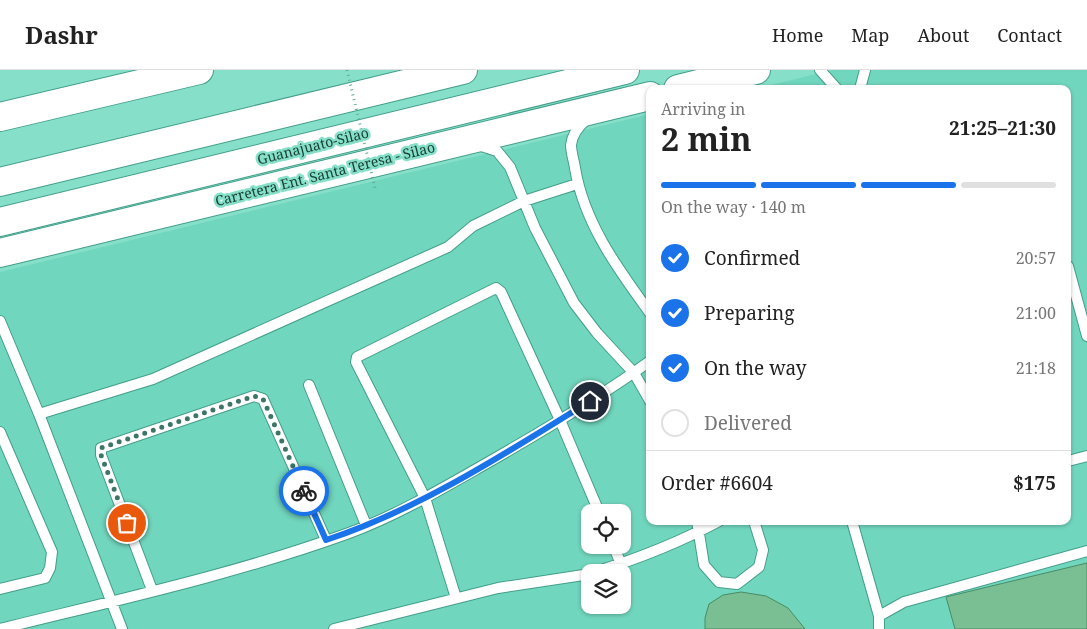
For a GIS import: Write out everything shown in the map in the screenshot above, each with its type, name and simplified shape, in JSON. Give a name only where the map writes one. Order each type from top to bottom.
[{"type":"main road","points":[[0,117],[199,70]]},
{"type":"main road","points":[[0,182],[463,70]]},
{"type":"main road","name":"Guanajuato-Silao","points":[[0,222],[625,70]]},
{"type":"main road","points":[[694,85],[756,70]]},
{"type":"main road","name":"Carretera Ent. Santa Teresa - Silao","points":[[4,255],[646,97]]},
{"type":"lane","points":[[820,70],[833,85]]},
{"type":"lane","points":[[861,85],[865,70]]},
{"type":"lane","points":[[600,108],[578,127],[571,145],[577,184],[588,214],[606,250],[646,307]]},
{"type":"lane","points":[[462,141],[497,151],[510,167],[554,268],[574,303],[634,373],[646,394]]},
{"type":"lane","points":[[39,414],[153,379],[448,247],[473,226],[524,201],[577,184]]},
{"type":"lane","points":[[1071,277],[1087,336]]},
{"type":"lane","points":[[456,598],[425,498],[356,362],[357,357],[496,288],[502,292],[596,504]]},
{"type":"lane","points":[[0,321],[39,414],[122,629]]},
{"type":"lane","points":[[0,629],[112,602],[230,570],[326,540],[366,525],[425,498],[560,420],[646,364]]},
{"type":"lane","points":[[309,385],[366,525]]},
{"type":"lane","points":[[152,590],[101,455],[101,448],[254,396],[263,399],[326,540]]},
{"type":"lane","points":[[0,432],[52,552],[50,568],[45,578],[0,589]]},
{"type":"lane","points":[[1071,460],[1087,456]]},
{"type":"lane","points":[[617,554],[621,564],[698,527],[704,565],[719,582],[737,584],[759,567],[763,550],[755,525]]},
{"type":"lane","points":[[853,525],[879,616],[878,629]]},
{"type":"lane","points":[[879,616],[904,602],[1087,551]]},
{"type":"lane","points":[[334,629],[498,588],[581,575]]},
{"type":"path","points":[[347,70],[375,188]]},
{"type":"shaded area","points":[[832,70],[1087,70],[1087,629],[0,629],[0,272],[646,115],[646,525],[1071,525],[1071,85],[771,85]]},
{"type":"building","points":[[1087,563],[1087,629],[955,629],[946,597]]},
{"type":"building","points":[[741,592],[766,596],[788,608],[805,629],[705,629],[705,618],[709,604],[723,595]]},
{"type":"way so far","points":[[127,523],[101,455],[101,448],[254,396],[263,399],[304,491]]},
{"type":"route","points":[[304,491],[326,540],[350,532],[425,498],[590,401]]}]
